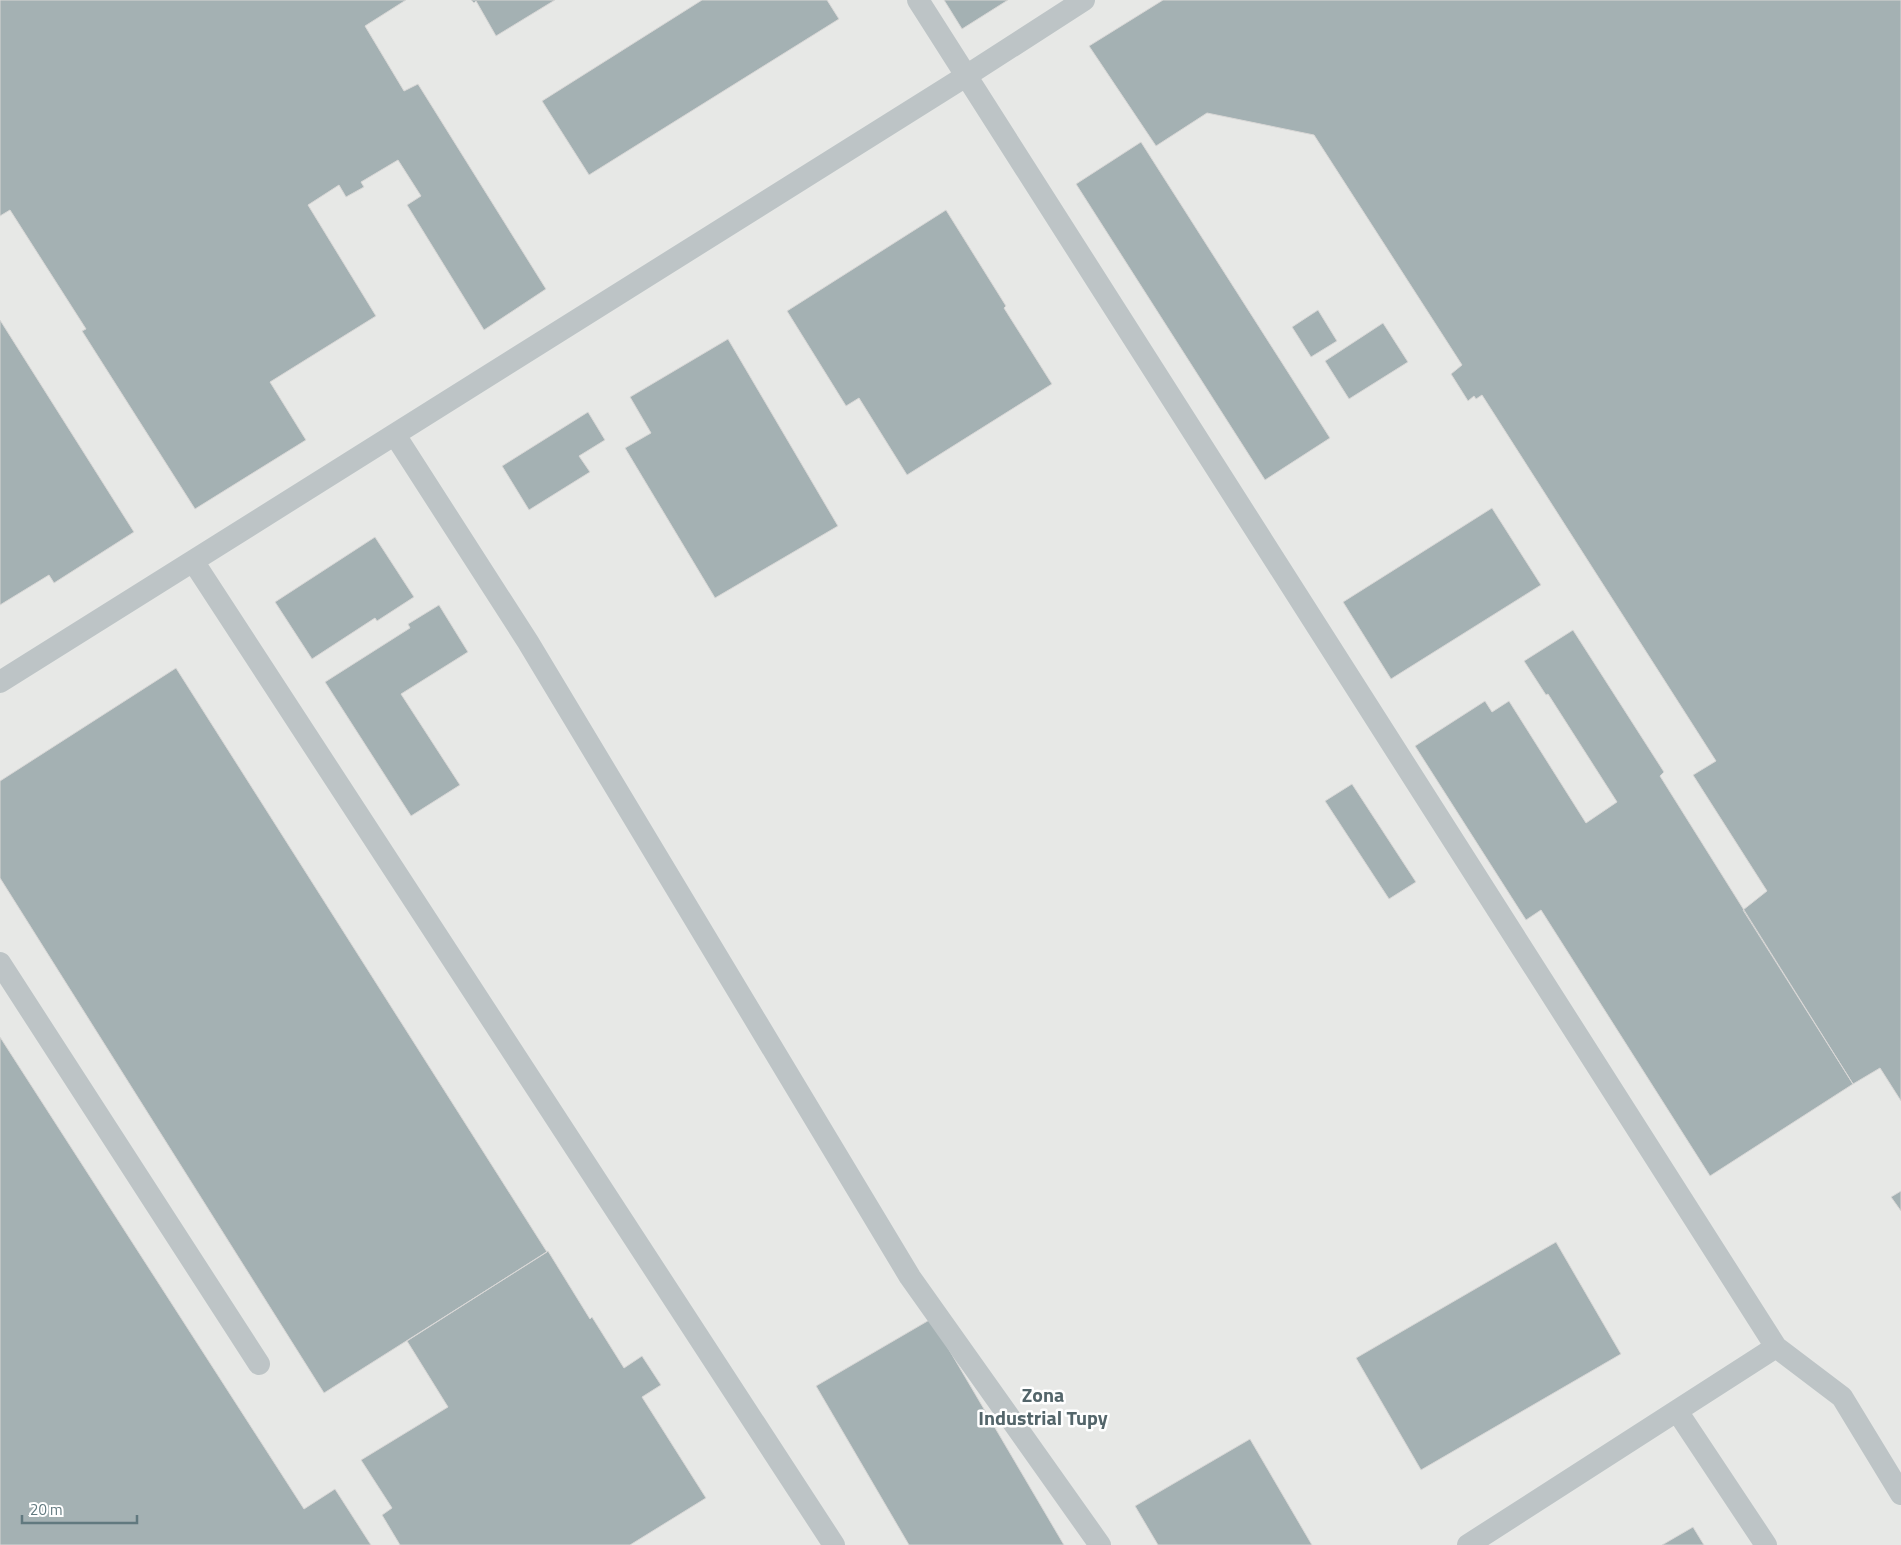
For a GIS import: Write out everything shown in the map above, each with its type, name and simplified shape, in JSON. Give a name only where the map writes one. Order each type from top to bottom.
[{"type":"lane","points":[[918,0],[1776,1347],[1842,1397],[1901,1494]]},
{"type":"lane","points":[[0,682],[1084,0]]},
{"type":"lane","points":[[394,434],[528,642],[910,1277],[1100,1545]]},
{"type":"lane","points":[[193,561],[834,1545]]},
{"type":"lane","points":[[0,963],[259,1364]]},
{"type":"lane","points":[[1468,1545],[1776,1347]]},
{"type":"lane","points":[[1677,1411],[1766,1545]]},
{"type":"shaded area","points":[[0,0],[1901,0],[1901,1545],[0,1545]]},
{"type":"building","points":[[0,0],[406,0],[365,26],[404,91],[418,84],[546,289],[484,330],[407,205],[421,196],[398,160],[361,182],[364,187],[346,197],[339,185],[308,205],[376,316],[270,382],[306,440],[195,509],[82,331],[86,329],[10,210],[0,216]]},
{"type":"building","points":[[471,0],[555,0],[496,36],[476,1],[474,3]]},
{"type":"building","points":[[702,0],[827,0],[839,19],[589,175],[542,101]]},
{"type":"building","points":[[944,0],[1008,0],[962,29]]},
{"type":"building","points":[[1163,0],[1901,0],[1901,1101],[1880,1068],[1853,1084],[1743,910],[1767,891],[1693,775],[1716,761],[1482,395],[1476,399],[1474,396],[1468,401],[1451,374],[1462,365],[1314,135],[1207,113],[1156,146],[1089,46]]},
{"type":"building","points":[[1141,142],[1330,438],[1265,480],[1076,184]]},
{"type":"building","points":[[946,210],[1052,384],[907,475],[859,398],[846,406],[787,311]]},
{"type":"building","points":[[1318,310],[1337,341],[1311,357],[1292,327]]},
{"type":"building","points":[[0,320],[134,532],[54,583],[49,575],[0,605]]},
{"type":"building","points":[[1383,323],[1408,362],[1349,399],[1325,361]]},
{"type":"building","points":[[728,339],[838,526],[715,598],[625,448],[651,433],[630,397]]},
{"type":"building","points":[[588,412],[605,440],[579,456],[590,472],[529,510],[502,466]]},
{"type":"building","points":[[1492,508],[1541,585],[1391,679],[1343,602]]},
{"type":"building","points":[[375,537],[414,597],[377,621],[375,618],[312,659],[275,602]]},
{"type":"building","points":[[439,605],[468,652],[401,694],[460,785],[411,816],[325,682],[410,628],[408,624]]},
{"type":"building","points":[[1573,630],[1664,772],[1660,776],[1853,1084],[1710,1176],[1541,910],[1526,920],[1415,746],[1485,701],[1492,712],[1509,701],[1586,823],[1617,802],[1548,694],[1546,695],[1524,661]]},
{"type":"building","points":[[176,668],[547,1252],[324,1393],[0,878],[0,781]]},
{"type":"building","points":[[1352,784],[1416,882],[1389,899],[1325,801]]},
{"type":"building","points":[[0,1037],[304,1509],[335,1489],[371,1545],[0,1545]]},
{"type":"building","points":[[1901,1191],[1901,1211],[1891,1197]]},
{"type":"building","points":[[1556,1242],[1621,1354],[1421,1470],[1356,1358]]},
{"type":"building","points":[[548,1251],[590,1319],[592,1317],[624,1368],[642,1356],[661,1385],[642,1397],[706,1498],[630,1545],[400,1545],[382,1515],[392,1508],[361,1460],[448,1407],[407,1341]]},
{"type":"building","points":[[931,1319],[1064,1545],[909,1545],[816,1386]]},
{"type":"building","points":[[1250,1439],[1312,1545],[1158,1545],[1135,1506]]},
{"type":"building","points":[[1693,1527],[1704,1545],[1662,1545]]},
{"type":"district","name":"Zona Industrial Tupy","points":[[1043,1406]]}]
